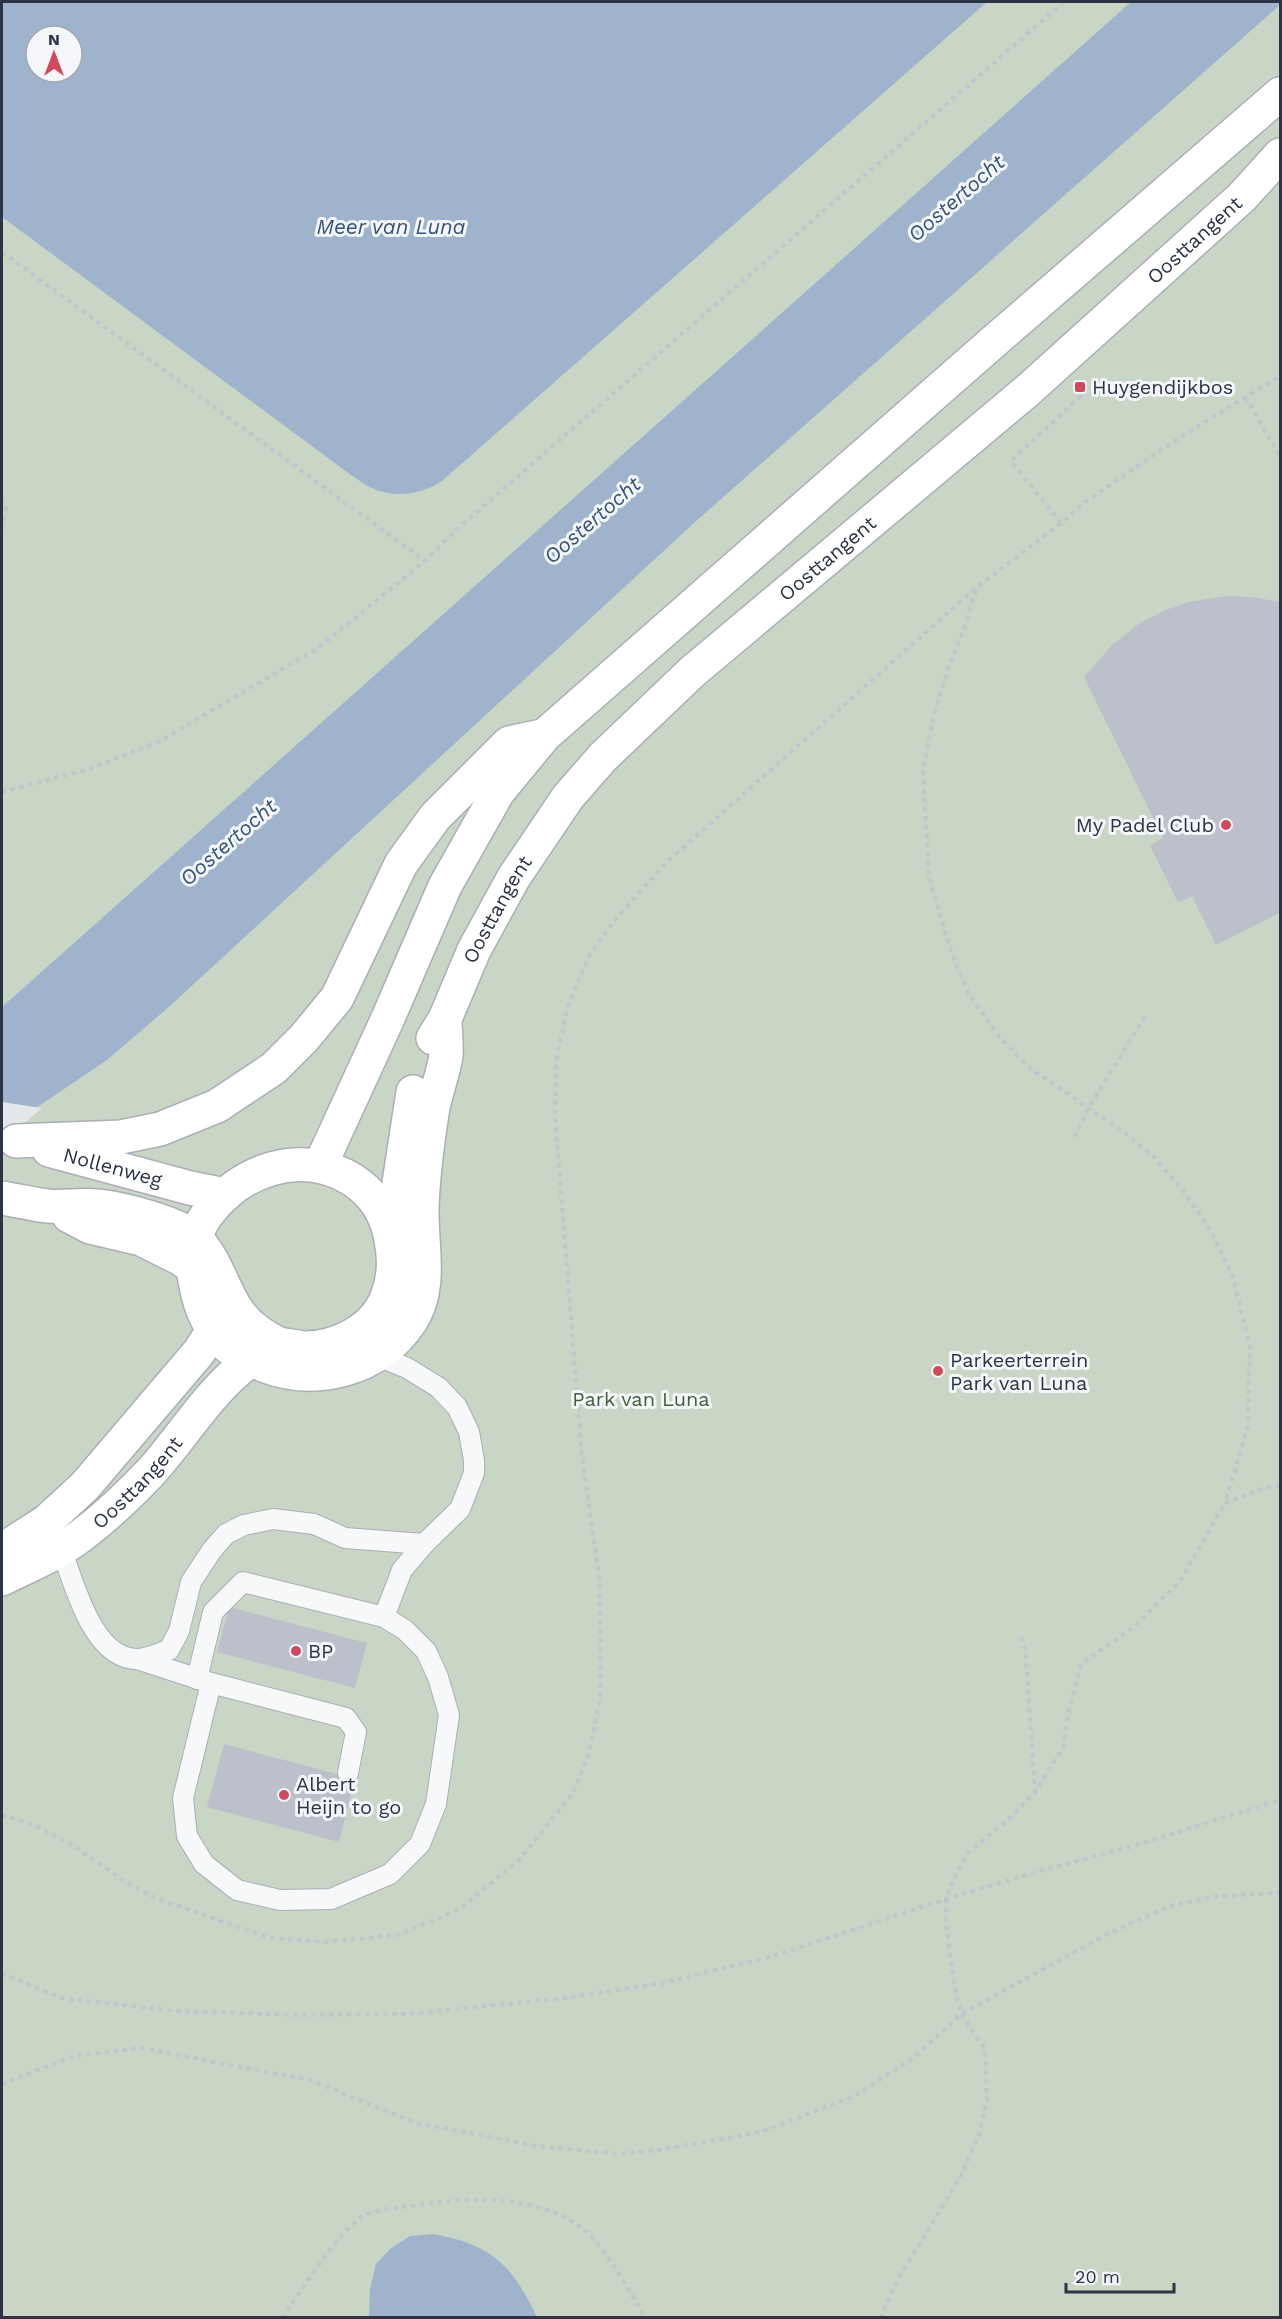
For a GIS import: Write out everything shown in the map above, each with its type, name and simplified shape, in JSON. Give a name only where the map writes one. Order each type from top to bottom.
[{"type":"main road","points":[[320,1166],[445,886],[498,792],[545,735],[983,351],[1281,94]]},
{"type":"main road","name":"Oosttangent","points":[[391,1234],[413,1092],[423,1054],[445,1019],[474,950],[514,876],[568,797],[603,757],[692,672],[1036,383],[1242,197],[1281,156]]},
{"type":"main road","points":[[9,1140],[120,1137],[160,1129],[217,1106],[274,1068],[304,1038],[337,998],[401,864],[429,825],[509,743],[545,735]]},
{"type":"main road","name":"Oosttangent","points":[[378,1356],[395,1341],[412,1319],[423,1294],[422,1215],[432,1110],[446,1056],[445,1019]]},
{"type":"main road","name":"Nollenweg","points":[[9,1140],[190,1188],[225,1195]]},
{"type":"main road","points":[[293,1164],[320,1166],[346,1176],[369,1194],[386,1219],[394,1256],[386,1301],[374,1318],[356,1335],[331,1345],[239,1355],[226,1345],[213,1330],[201,1303],[193,1253],[203,1221],[225,1195],[240,1183],[267,1169],[293,1164]]},
{"type":"main road","points":[[2,1198],[49,1206],[90,1227],[141,1239],[181,1258],[193,1253]]},
{"type":"main road","points":[[193,1253],[220,1274],[243,1317],[265,1337],[265,1352],[277,1371],[309,1376],[338,1372],[378,1356]]},
{"type":"main road","name":"Oosttangent","points":[[2,1550],[47,1521],[85,1486],[199,1352],[213,1330]]},
{"type":"main road","name":"Oosttangent","points":[[2,1579],[62,1549],[105,1516],[149,1474],[217,1393],[265,1352]]},
{"type":"lane","points":[[378,1356],[407,1368],[438,1387],[457,1407],[469,1432],[474,1460],[474,1473],[460,1509],[424,1544],[402,1570],[384,1617]]},
{"type":"lane","points":[[137,1659],[169,1650],[179,1631],[191,1582],[212,1550],[226,1534],[244,1525],[273,1519],[314,1524],[345,1538],[424,1544]]},
{"type":"lane","points":[[62,1549],[74,1585],[94,1631],[116,1654],[204,1681],[346,1718],[356,1732],[348,1773]]},
{"type":"lane","points":[[243,1582],[384,1617],[405,1630],[426,1651],[438,1677],[449,1715],[436,1804],[420,1844],[390,1874],[331,1899],[280,1900],[237,1890],[204,1864],[187,1836],[183,1798],[204,1681],[213,1612],[243,1582]]},
{"type":"path","points":[[2,792],[89,769],[158,742],[318,648],[425,561],[455,531],[1064,2]]},
{"type":"path","points":[[2,252],[425,561]]},
{"type":"path","points":[[2,1815],[37,1826],[74,1846],[124,1881],[155,1898],[270,1938],[325,1942],[398,1935],[460,1909],[519,1860],[573,1793],[589,1753],[600,1699],[602,1642],[598,1575],[582,1456],[555,1117],[556,1061],[568,1005],[589,956],[616,918],[668,861],[976,588],[1084,504],[1171,443],[1281,376]]},
{"type":"path","points":[[1061,523],[1011,461],[1085,392]]},
{"type":"path","points":[[1245,398],[1281,456]]},
{"type":"path","points":[[2,499],[6,509],[2,531]]},
{"type":"path","points":[[880,2318],[898,2279],[962,2176],[979,2134],[987,2101],[985,2049],[961,2014],[949,1956],[946,1899],[968,1853],[1011,1817],[1035,1792],[1063,1747],[1068,1714],[1081,1664],[1134,1627],[1180,1581],[1225,1503],[1242,1447],[1248,1415],[1250,1347],[1232,1275],[1211,1231],[1182,1189],[1153,1155],[1125,1133],[1027,1066],[998,1035],[968,993],[949,946],[929,876],[923,772],[933,717],[976,588]]},
{"type":"path","points":[[1074,1137],[1088,1108],[1147,1013]]},
{"type":"path","points":[[1225,1503],[1264,1488],[1281,1485]]},
{"type":"path","points":[[1021,1637],[1024,1646],[1032,1723],[1035,1792]]},
{"type":"path","points":[[2,1973],[62,1998],[176,2011],[294,2015],[408,2014],[565,1998],[663,1983],[777,1954],[946,1899],[1133,1846],[1281,1800]]},
{"type":"path","points":[[2,2084],[74,2056],[141,2048],[310,2080],[416,2123],[537,2146],[620,2154],[658,2150],[760,2132],[855,2096],[916,2056],[961,2014],[1111,1932],[1170,1906],[1217,1896],[1281,1893]]},
{"type":"path","points":[[282,2318],[343,2233],[364,2216],[442,2200],[501,2200],[554,2212],[582,2229],[593,2240],[626,2284],[645,2318]]},
{"type":"green space","name":"Park van Luna","points":[[977,2],[1280,2],[1280,2317],[2,2317],[2,200]]},
{"type":"water","name":"Meer van Luna","points":[[2,2],[987,2],[442,481],[417,492],[399,494],[369,487],[2,217]]},
{"type":"water","name":"Oostertocht","points":[[1131,2],[1280,2],[1280,5],[694,523],[170,1006],[107,1060],[33,1110],[2,1139],[2,1007]]},
{"type":"water","points":[[433,2234],[470,2244],[497,2260],[518,2284],[537,2317],[369,2317],[370,2289],[376,2264],[390,2249],[410,2236]]},
{"type":"pier","points":[[2,1102],[42,1108],[2,1142]]},
{"type":"building","points":[[1228,596],[1280,602],[1280,913],[1216,945],[1192,896],[1178,903],[1150,845],[1163,838],[1084,677],[1112,645],[1140,623],[1188,602]]},
{"type":"building","points":[[229,1607],[367,1643],[355,1688],[217,1652]]},
{"type":"building","points":[[224,1744],[355,1779],[339,1842],[207,1807]]},
{"type":"place","name":"Huygendijkbos","points":[[1080,387]]},
{"type":"place","name":"My Padel Club","points":[[1226,825]]},
{"type":"place","name":"Parkeerterrein Park van Luna","points":[[938,1371]]},
{"type":"place","name":"BP","points":[[296,1651]]},
{"type":"place","name":"Albert Heijn to go","points":[[284,1795]]}]
